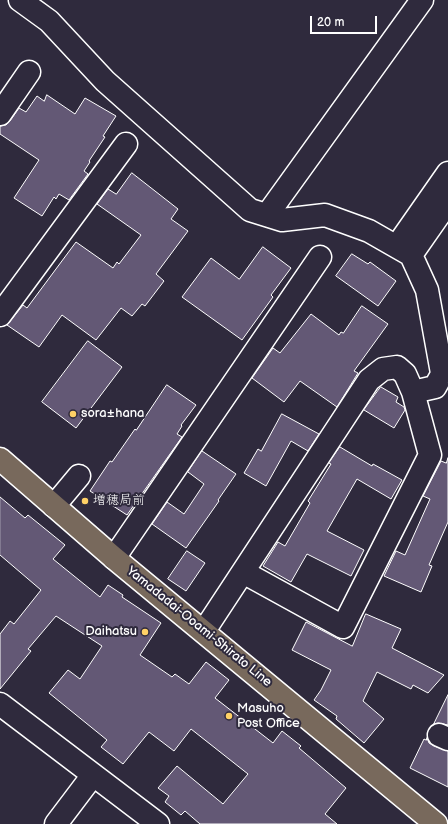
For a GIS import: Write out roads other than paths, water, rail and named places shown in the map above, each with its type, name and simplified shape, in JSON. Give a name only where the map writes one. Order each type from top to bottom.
[{"type":"main road","name":"Yamadadai-Ooami-Shirato Line","points":[[0,459],[114,558],[436,824]]},
{"type":"street","points":[[20,0],[49,21],[105,81],[250,210],[282,220],[325,215],[369,231],[404,250],[427,290],[442,375],[413,392]]},
{"type":"street","points":[[267,215],[422,0]]},
{"type":"street","points":[[0,114],[29,72]]},
{"type":"street","points":[[0,315],[126,144]]},
{"type":"street","points":[[404,250],[448,173]]},
{"type":"street","points":[[404,250],[448,202]]},
{"type":"street","points":[[114,558],[320,257]]},
{"type":"street","points":[[204,631],[369,380],[383,369],[397,367],[405,374],[413,392],[430,455],[343,627],[243,572]]},
{"type":"street","points":[[54,506],[79,476]]},
{"type":"street","points":[[0,704],[158,824]]},
{"type":"street","points":[[56,824],[93,775]]},
{"type":"place","name":"sora±hana","points":[[73,414]]},
{"type":"place","name":"増穂局前","points":[[85,501]]},
{"type":"place","name":"Daihatsu","points":[[145,632]]},
{"type":"place","name":"Masuho Post Office","points":[[229,716]]}]
